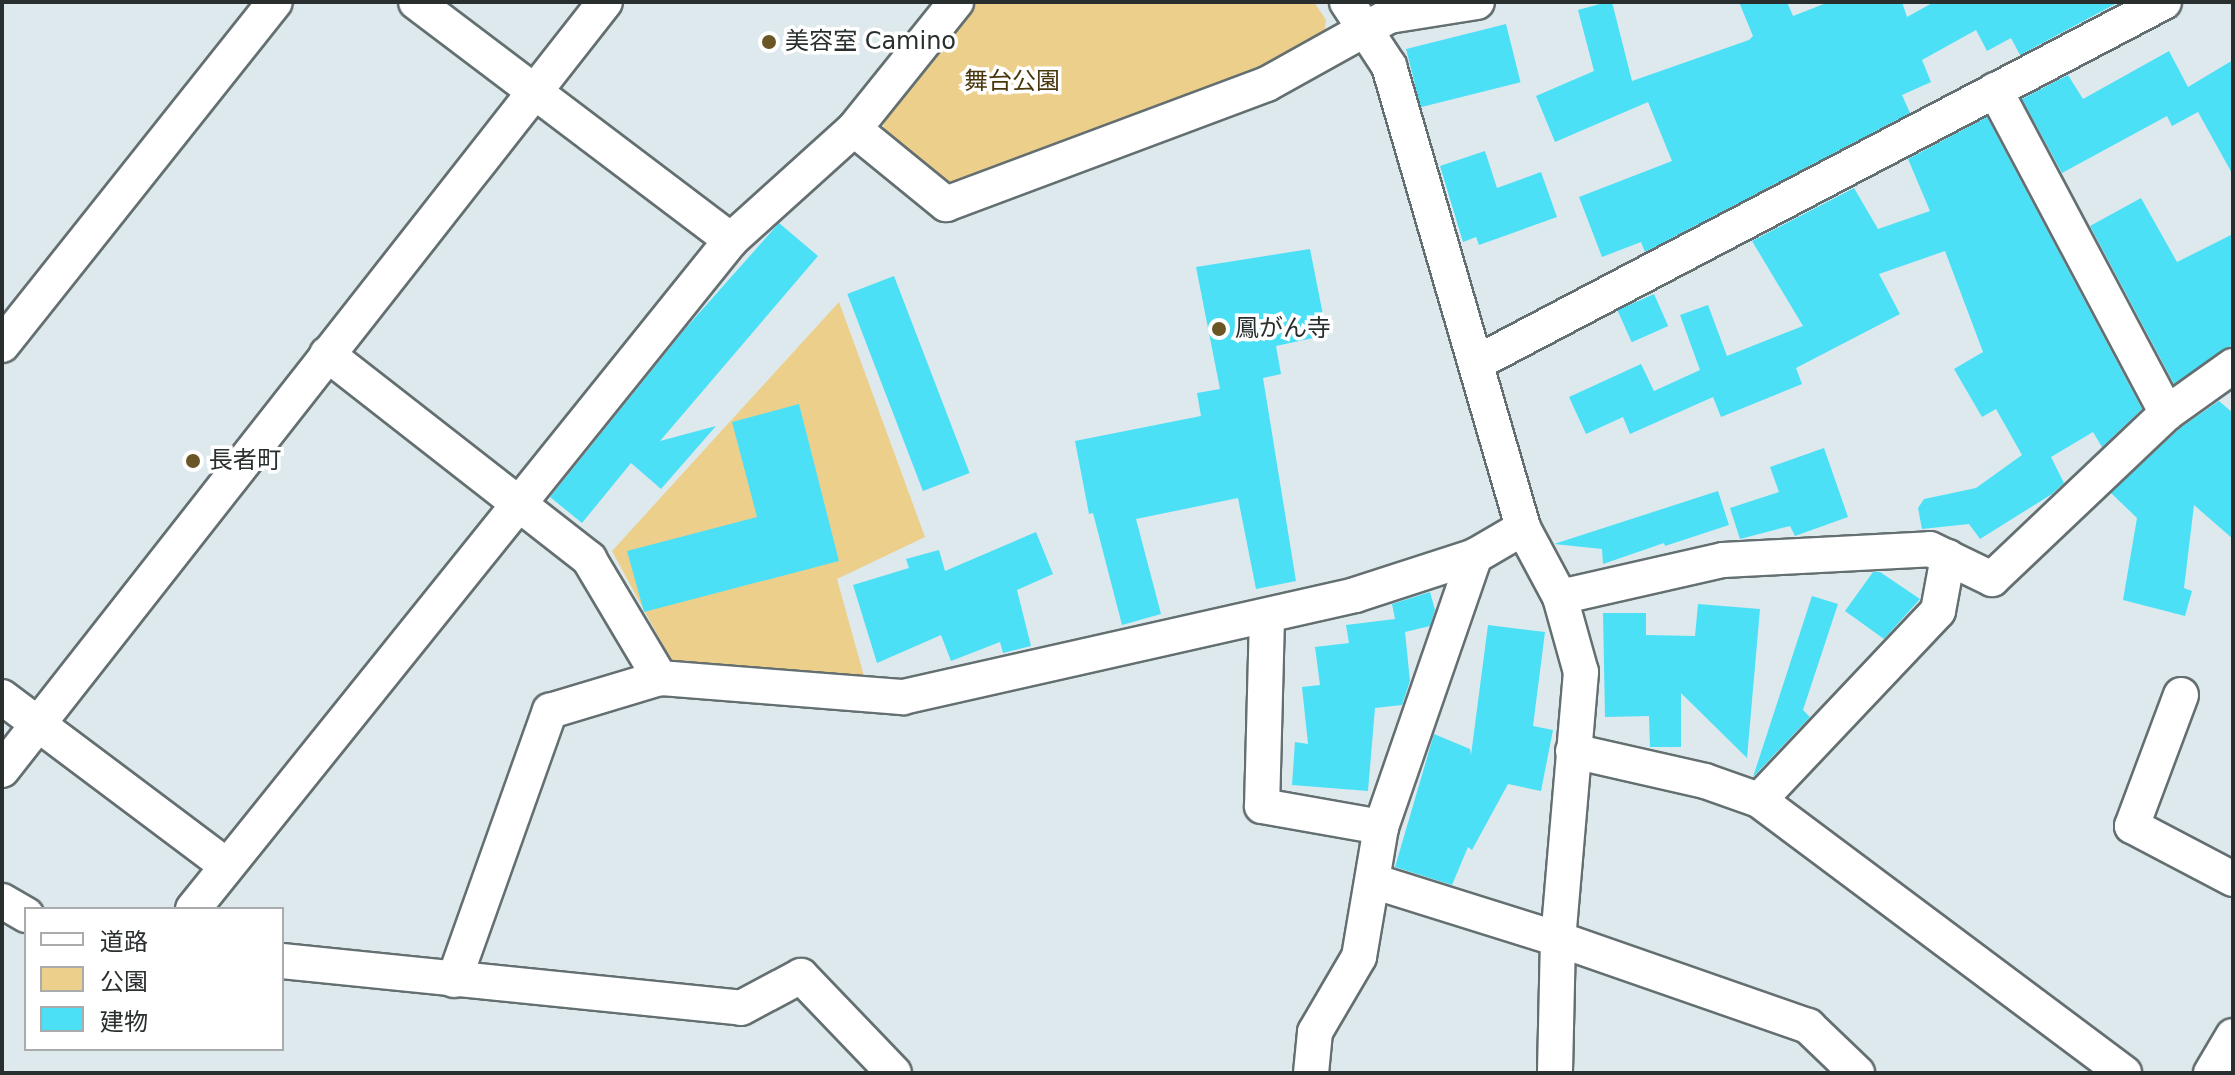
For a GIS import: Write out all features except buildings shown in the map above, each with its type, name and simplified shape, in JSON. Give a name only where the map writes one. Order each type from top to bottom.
[{"type":"street","points":[[2,345],[275,2]]},
{"type":"street","points":[[416,2],[731,240]]},
{"type":"street","points":[[2,770],[605,2]]},
{"type":"street","points":[[195,907],[731,240],[854,129],[956,2]]},
{"type":"street","points":[[854,129],[946,204],[1267,84],[1355,16],[1389,16],[1477,2]]},
{"type":"street","points":[[1476,363],[2163,2]]},
{"type":"street","points":[[1355,16],[1389,66],[1523,528],[1560,597],[1581,672],[1558,939],[1555,1073]]},
{"type":"street","points":[[1995,90],[2167,413]]},
{"type":"street","points":[[327,354],[589,559],[660,678]]},
{"type":"street","points":[[1560,597],[1723,560],[1930,549],[1992,579],[2167,413],[2233,366]]},
{"type":"street","points":[[454,980],[550,711],[660,678],[903,697],[1267,617],[1475,556],[1523,528]]},
{"type":"street","points":[[1311,1073],[1315,1032],[1359,957],[1381,827],[1475,556]]},
{"type":"street","points":[[1759,800],[1938,611],[1948,557]]},
{"type":"street","points":[[1267,617],[1262,806],[1381,827]]},
{"type":"street","points":[[2181,695],[2132,826],[2233,879]]},
{"type":"street","points":[[2,697],[40,722],[227,866]]},
{"type":"street","points":[[1573,751],[1705,781],[1759,800],[2124,1073]]},
{"type":"street","points":[[1373,881],[1558,939],[1808,1026],[1857,1073]]},
{"type":"street","points":[[2,901],[24,914]]},
{"type":"street","points":[[284,961],[741,1008],[801,976],[894,1073]]},
{"type":"street","points":[[2211,1073],[2233,1036]]},
{"type":"green space","name":"舞台公園","points":[[975,2],[1314,2],[1326,20],[1324,37],[1263,75],[952,188],[884,133],[884,115]]},
{"type":"green space","points":[[839,302],[925,537],[837,579],[864,676],[675,667],[612,551]]},
{"type":"place","name":"美容室 Camino","points":[[769,42]]},
{"type":"place","name":"鳳がん寺","points":[[1219,329]]},
{"type":"place","name":"長者町","points":[[193,461]]}]
